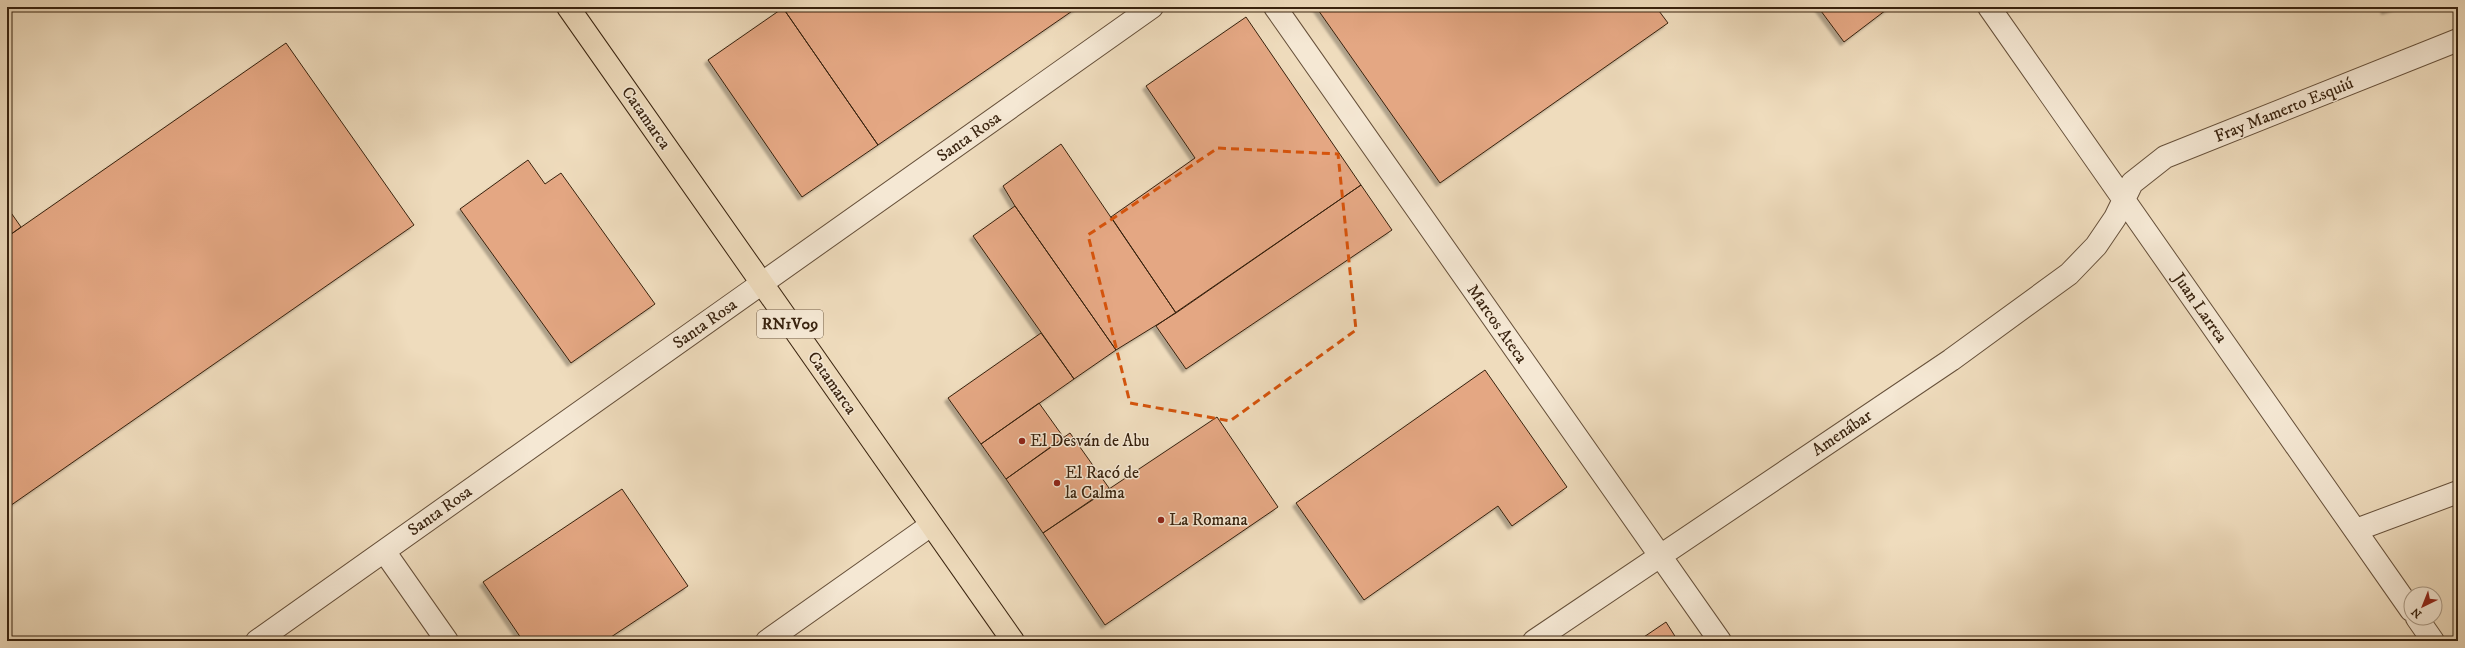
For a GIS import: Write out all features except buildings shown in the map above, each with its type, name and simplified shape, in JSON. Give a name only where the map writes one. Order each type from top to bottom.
[{"type":"main road","name":"Catamarca","points":[[568,7],[1013,641]]},
{"type":"street","name":"Santa Rosa","points":[[257,641],[1152,7]]},
{"type":"street","name":"Marcos Ateca","points":[[1275,7],[1720,641]]},
{"type":"street","name":"Juan Larrea","points":[[1990,7],[2403,598]]},
{"type":"street","name":"Fray Mamerto Esquiú","points":[[2123,198],[2132,183],[2165,157],[2458,40]]},
{"type":"street","name":"Amenábar","points":[[1534,641],[1951,360],[2069,274],[2096,246],[2114,218],[2123,198]]},
{"type":"street","points":[[2356,530],[2458,492]]},
{"type":"street","points":[[767,641],[931,525]]},
{"type":"street","points":[[384,551],[448,641]]},
{"type":"street","points":[[2423,626],[2433,641]]},
{"type":"highlighted area","points":[[1218,148],[1338,154],[1356,330],[1230,421],[1130,403],[1088,235]]},
{"type":"place","name":"El Desván de Abu","points":[[1022,441]]},
{"type":"place","name":"El Racó de la Calma","points":[[1057,483]]},
{"type":"place","name":"La Romana","points":[[1161,520]]}]
